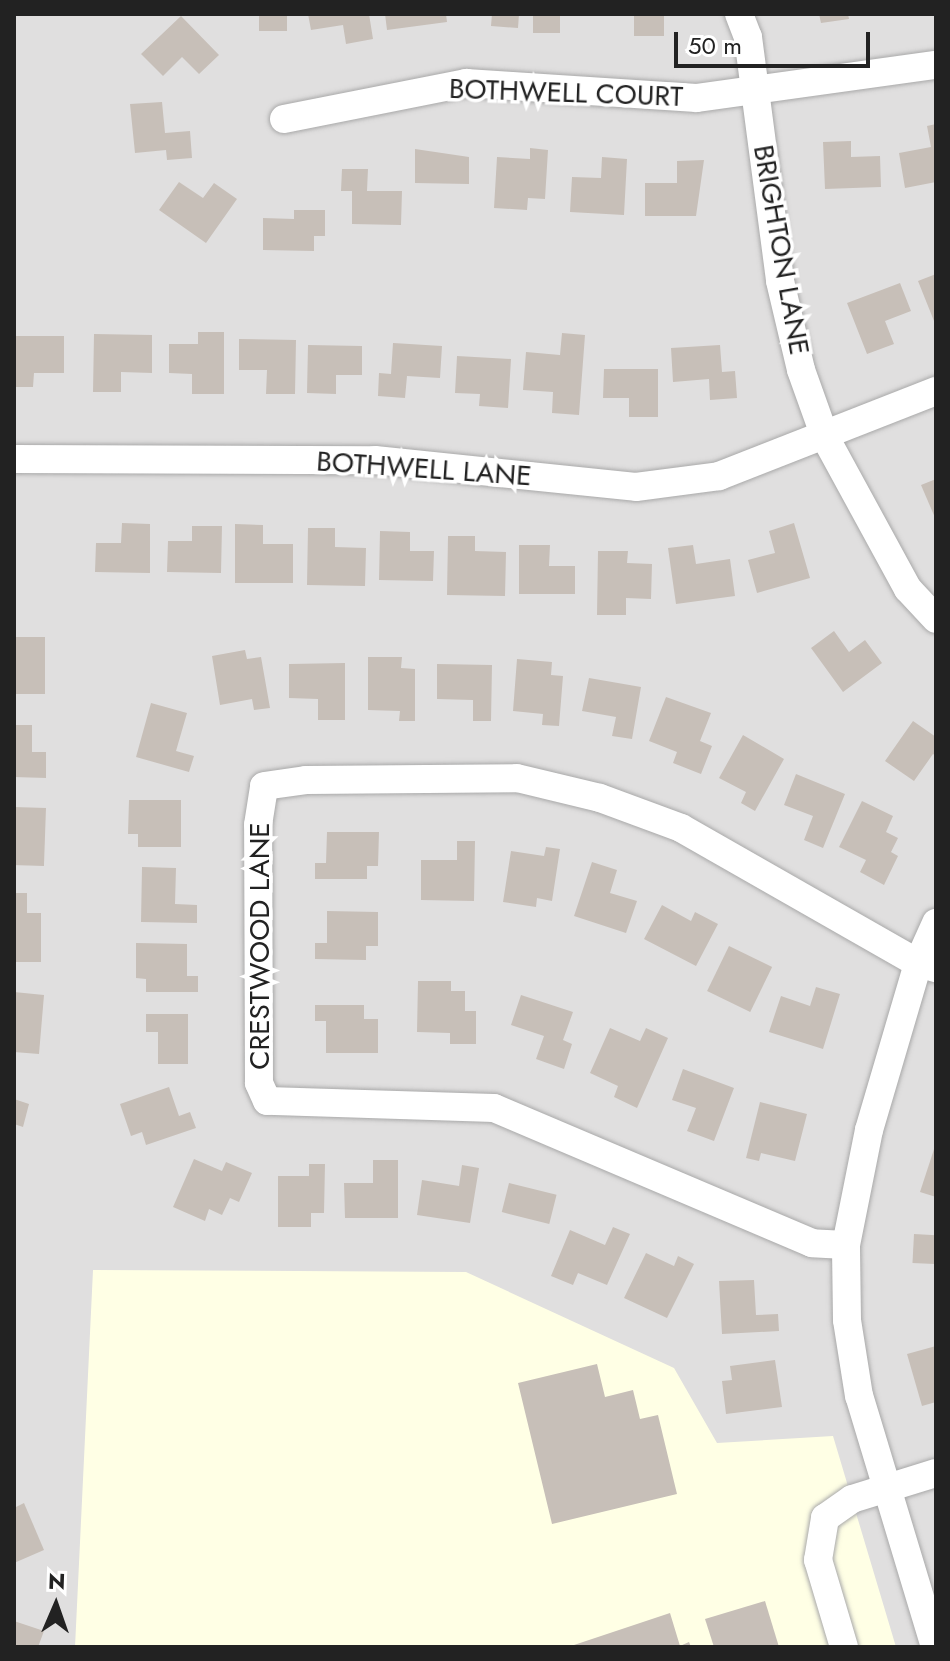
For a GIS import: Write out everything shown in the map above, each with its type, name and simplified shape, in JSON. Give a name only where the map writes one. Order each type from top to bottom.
[{"type":"street","name":"BRIGHTON LANE","points":[[746,22],[786,309],[825,437],[908,589],[936,619]]},
{"type":"street","name":"BOTHWELL COURT","points":[[284,119],[466,83],[697,98],[756,93],[936,65]]},
{"type":"street","name":"BOTHWELL LANE","points":[[14,459],[375,460],[636,487],[719,476],[936,391]]},
{"type":"street","name":"CRESTWOOD LANE","points":[[846,1245],[812,1243],[494,1108],[267,1101],[259,1083],[258,825],[264,786],[306,780],[517,778],[600,798],[681,828],[927,966]]},
{"type":"street","points":[[935,1647],[859,1396],[847,1320],[846,1245],[869,1130],[927,966],[936,923]]},
{"type":"street","points":[[844,1647],[818,1560],[825,1518],[852,1499],[936,1473]]},
{"type":"shaded area","points":[[14,14],[936,14],[936,1647],[14,1647]]},
{"type":"shaded area","points":[[93,1270],[466,1272],[674,1368],[717,1443],[833,1436],[896,1647],[75,1647]]},
{"type":"building","points":[[259,14],[287,14],[287,31],[259,31]]},
{"type":"building","points":[[308,14],[369,14],[373,39],[346,44],[343,25],[311,30]]},
{"type":"building","points":[[385,14],[446,14],[447,22],[387,30]]},
{"type":"building","points":[[492,14],[519,14],[518,28],[491,26]]},
{"type":"building","points":[[533,14],[560,14],[560,33],[533,33]]},
{"type":"building","points":[[634,14],[664,14],[664,36],[634,36]]},
{"type":"building","points":[[819,14],[848,14],[849,19],[821,23]]},
{"type":"building","points":[[181,16],[219,55],[199,74],[182,57],[163,76],[141,54]]},
{"type":"building","points":[[162,102],[165,133],[190,131],[192,158],[167,160],[166,150],[135,153],[130,104]]},
{"type":"building","points":[[936,124],[936,182],[905,188],[899,153],[931,147],[927,126]]},
{"type":"building","points":[[851,141],[851,157],[880,156],[881,187],[825,189],[823,142]]},
{"type":"building","points":[[530,148],[548,150],[545,199],[528,198],[527,210],[494,208],[497,157],[530,159]]},
{"type":"building","points":[[415,149],[469,157],[469,184],[415,183]]},
{"type":"building","points":[[602,157],[627,159],[624,215],[570,212],[572,177],[601,178]]},
{"type":"building","points":[[704,160],[696,216],[645,216],[645,183],[677,183],[677,161]]},
{"type":"building","points":[[342,169],[368,169],[367,191],[402,191],[401,225],[352,224],[352,191],[341,191]]},
{"type":"building","points":[[179,182],[203,198],[214,183],[237,199],[206,243],[159,210]]},
{"type":"building","points":[[294,210],[325,210],[325,236],[314,236],[314,251],[263,250],[263,218],[294,219]]},
{"type":"building","points":[[936,274],[936,326],[918,281]]},
{"type":"building","points":[[900,283],[911,311],[885,321],[894,344],[867,354],[847,303]]},
{"type":"building","points":[[198,332],[224,332],[224,394],[192,394],[192,374],[169,373],[169,344],[198,344]]},
{"type":"building","points":[[562,333],[585,335],[579,415],[552,413],[553,392],[523,390],[526,352],[560,355]]},
{"type":"building","points":[[94,334],[152,335],[152,373],[121,372],[121,392],[93,392]]},
{"type":"building","points":[[14,336],[64,336],[64,373],[34,373],[33,387],[14,387]]},
{"type":"building","points":[[239,339],[296,340],[295,394],[266,394],[267,370],[239,370]]},
{"type":"building","points":[[393,343],[442,346],[440,378],[407,376],[405,398],[378,396],[379,373],[391,374]]},
{"type":"building","points":[[308,345],[362,346],[362,375],[336,375],[336,394],[307,393]]},
{"type":"building","points":[[720,345],[722,372],[735,371],[737,398],[710,400],[709,379],[673,382],[671,348]]},
{"type":"building","points":[[457,356],[511,359],[508,408],[479,406],[480,394],[455,393]]},
{"type":"building","points":[[604,369],[658,369],[658,417],[629,417],[629,398],[603,398]]},
{"type":"building","points":[[936,479],[936,520],[921,485]]},
{"type":"building","points":[[122,523],[150,524],[150,573],[95,572],[96,543],[121,543]]},
{"type":"building","points":[[794,523],[810,578],[757,593],[748,560],[775,553],[769,531]]},
{"type":"building","points":[[235,524],[263,525],[263,544],[293,544],[293,583],[235,583]]},
{"type":"building","points":[[192,526],[222,526],[221,573],[167,572],[168,541],[192,541]]},
{"type":"building","points":[[308,528],[335,528],[335,547],[366,548],[365,586],[307,585]]},
{"type":"building","points":[[380,531],[410,532],[410,551],[434,551],[433,581],[379,580]]},
{"type":"building","points":[[448,536],[475,536],[475,551],[506,552],[505,596],[447,595]]},
{"type":"building","points":[[519,545],[550,545],[549,566],[575,566],[575,594],[519,594]]},
{"type":"building","points":[[693,545],[696,564],[730,559],[735,596],[676,604],[668,548]]},
{"type":"building","points":[[598,551],[628,551],[627,563],[652,564],[651,599],[626,598],[626,615],[597,615]]},
{"type":"building","points":[[834,631],[849,652],[865,640],[882,663],[843,692],[811,648]]},
{"type":"building","points":[[14,637],[45,637],[45,694],[14,694]]},
{"type":"building","points":[[245,650],[247,659],[261,657],[270,708],[254,710],[252,699],[220,705],[212,656]]},
{"type":"building","points":[[368,657],[402,657],[401,668],[415,669],[415,721],[399,721],[400,711],[368,710]]},
{"type":"building","points":[[517,659],[552,662],[551,675],[563,676],[559,726],[542,725],[543,714],[513,711]]},
{"type":"building","points":[[345,663],[345,720],[318,720],[318,699],[289,698],[289,664]]},
{"type":"building","points":[[437,664],[492,665],[491,721],[473,721],[473,700],[437,699]]},
{"type":"building","points":[[589,678],[641,687],[632,739],[612,736],[616,717],[582,711]]},
{"type":"building","points":[[666,697],[711,713],[700,741],[712,746],[701,774],[673,763],[677,752],[649,741]]},
{"type":"building","points":[[151,703],[187,713],[176,751],[194,756],[189,772],[136,757]]},
{"type":"building","points":[[913,721],[936,737],[936,756],[933,754],[914,781],[885,761]]},
{"type":"building","points":[[14,725],[32,725],[32,752],[46,752],[46,778],[14,777]]},
{"type":"building","points":[[743,735],[784,759],[755,811],[741,803],[746,792],[719,778]]},
{"type":"building","points":[[796,774],[845,794],[823,848],[804,840],[813,816],[784,805]]},
{"type":"building","points":[[129,800],[181,800],[181,847],[138,847],[138,834],[128,834]]},
{"type":"building","points":[[862,801],[893,816],[886,832],[898,838],[891,852],[898,856],[884,885],[860,872],[866,860],[839,847]]},
{"type":"building","points":[[14,807],[46,808],[44,866],[14,865]]},
{"type":"building","points":[[327,832],[379,832],[378,866],[367,866],[367,879],[315,879],[315,863],[326,863]]},
{"type":"building","points":[[457,841],[475,841],[474,901],[421,900],[421,860],[457,860]]},
{"type":"building","points":[[546,847],[560,849],[552,901],[537,898],[536,907],[503,902],[511,851],[544,856]]},
{"type":"building","points":[[592,862],[617,870],[610,893],[637,901],[626,933],[574,916]]},
{"type":"building","points":[[142,867],[176,868],[175,904],[197,905],[197,923],[141,922]]},
{"type":"building","points":[[14,893],[27,893],[27,913],[41,913],[41,962],[14,962]]},
{"type":"building","points":[[662,905],[691,921],[695,912],[718,924],[696,966],[644,939]]},
{"type":"building","points":[[327,911],[378,912],[378,946],[366,946],[366,960],[315,959],[315,943],[327,943]]},
{"type":"building","points":[[136,943],[187,944],[187,976],[198,976],[198,992],[146,992],[146,979],[136,978]]},
{"type":"building","points":[[729,946],[772,967],[750,1012],[707,991]]},
{"type":"building","points":[[418,981],[451,981],[451,991],[465,991],[465,1011],[476,1011],[476,1044],[450,1044],[450,1033],[417,1032]]},
{"type":"building","points":[[816,987],[840,994],[823,1049],[769,1032],[781,996],[810,1006]]},
{"type":"building","points":[[14,992],[44,995],[39,1054],[14,1052]]},
{"type":"building","points":[[521,995],[573,1012],[563,1040],[572,1044],[564,1069],[536,1059],[544,1036],[511,1025]]},
{"type":"building","points":[[315,1005],[364,1005],[364,1019],[378,1019],[378,1053],[326,1053],[326,1021],[315,1021]]},
{"type":"building","points":[[146,1014],[188,1014],[188,1064],[158,1064],[158,1032],[146,1032]]},
{"type":"building","points":[[610,1028],[640,1041],[646,1028],[668,1038],[637,1108],[614,1097],[618,1086],[590,1073]]},
{"type":"building","points":[[683,1069],[734,1088],[714,1141],[687,1131],[696,1108],[672,1100]]},
{"type":"building","points":[[169,1087],[179,1116],[190,1112],[196,1128],[146,1145],[142,1132],[131,1136],[120,1104]]},
{"type":"building","points":[[14,1099],[29,1104],[23,1127],[14,1124]]},
{"type":"building","points":[[760,1102],[807,1114],[795,1161],[761,1153],[759,1161],[746,1158]]},
{"type":"building","points":[[936,1143],[936,1197],[920,1192]]},
{"type":"building","points":[[194,1159],[222,1171],[226,1162],[252,1173],[239,1202],[230,1198],[222,1215],[209,1209],[205,1221],[173,1207]]},
{"type":"building","points":[[373,1160],[398,1160],[398,1218],[345,1218],[344,1183],[373,1183]]},
{"type":"building","points":[[309,1164],[325,1164],[324,1213],[311,1213],[311,1227],[278,1227],[278,1176],[309,1176]]},
{"type":"building","points":[[462,1165],[479,1168],[470,1223],[417,1215],[422,1180],[459,1186]]},
{"type":"building","points":[[509,1183],[557,1195],[549,1224],[502,1212]]},
{"type":"building","points":[[613,1227],[630,1234],[607,1285],[578,1273],[573,1285],[551,1276],[570,1230],[605,1245]]},
{"type":"building","points":[[914,1234],[936,1235],[934,1264],[912,1263]]},
{"type":"building","points":[[646,1253],[674,1266],[678,1256],[694,1264],[667,1318],[624,1298]]},
{"type":"building","points":[[754,1280],[756,1315],[778,1314],[779,1331],[722,1334],[719,1281]]},
{"type":"building","points":[[936,1346],[936,1402],[922,1406],[907,1354]]},
{"type":"building","points":[[775,1360],[782,1407],[726,1414],[722,1381],[732,1380],[730,1366]]},
{"type":"building","points":[[597,1364],[605,1397],[633,1390],[640,1419],[658,1415],[677,1494],[552,1524],[518,1383]]},
{"type":"building","points":[[24,1503],[44,1550],[14,1563],[14,1508]]},
{"type":"building","points":[[765,1601],[779,1647],[714,1647],[705,1619]]},
{"type":"building","points":[[670,1613],[680,1646],[689,1642],[691,1647],[568,1647]]},
{"type":"building","points":[[14,1621],[44,1631],[38,1647],[14,1647]]}]
